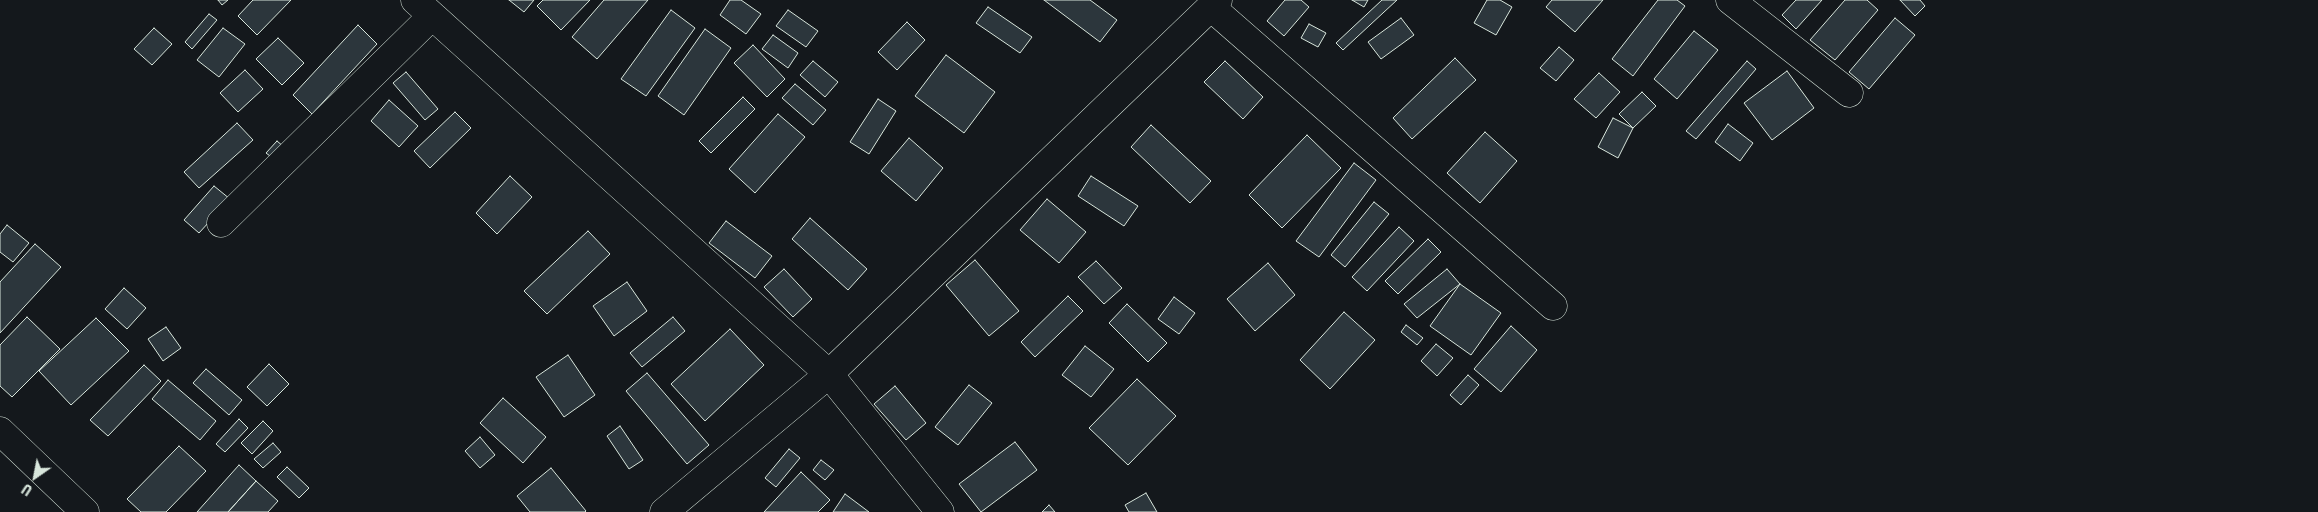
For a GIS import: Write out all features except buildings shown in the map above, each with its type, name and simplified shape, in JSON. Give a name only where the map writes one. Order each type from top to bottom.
[{"type":"street","points":[[1730,0],[1849,94]]},
{"type":"street","points":[[664,512],[829,374],[1215,4],[1553,306]]},
{"type":"street","points":[[221,224],[423,8],[829,374],[940,512]]},
{"type":"street","points":[[0,432],[85,512]]}]
